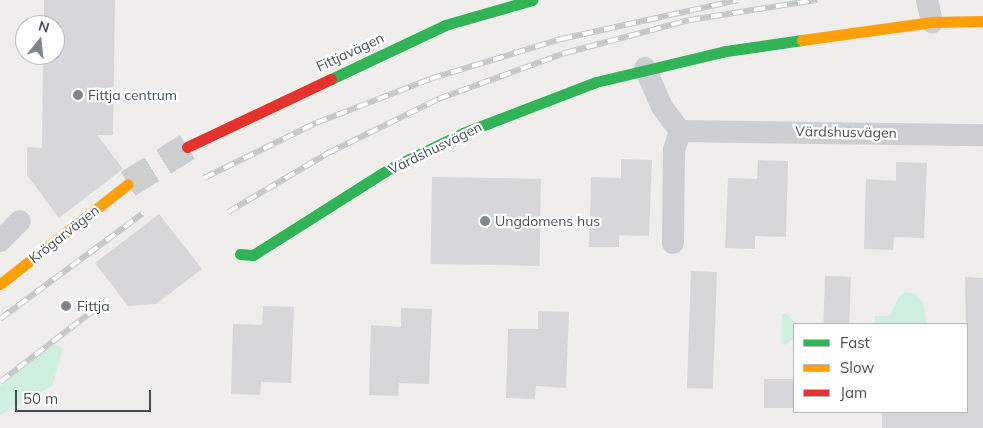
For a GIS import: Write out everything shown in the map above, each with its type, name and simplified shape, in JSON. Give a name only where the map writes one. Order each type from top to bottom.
[{"type":"street","name":"Fittjavägen","points":[[186,147],[445,25],[532,0]]},
{"type":"street","points":[[927,0],[932,22]]},
{"type":"street","name":"Värdshusvägen","points":[[240,254],[253,255],[389,169],[463,133],[547,98],[645,68],[726,51],[932,22],[983,21]]},
{"type":"street","points":[[645,68],[662,107],[680,131],[674,150],[673,243]]},
{"type":"street","name":"Värdshusvägen","points":[[680,131],[983,135]]},
{"type":"street","name":"Krögarvägen","points":[[0,284],[128,184]]},
{"type":"street","points":[[0,241],[20,221]]},
{"type":"green space","points":[[905,292],[915,294],[923,302],[927,323],[875,323],[875,316],[889,316],[899,297]]},
{"type":"green space","points":[[782,313],[787,314],[796,323],[793,323],[793,339],[785,345],[781,343]]},
{"type":"green space","points":[[55,344],[63,349],[52,386],[0,415],[0,386]]},
{"type":"building","name":"Fittja centrum","points":[[44,0],[115,0],[113,135],[97,135],[123,169],[59,218],[27,175],[27,147],[42,148],[43,65],[65,65],[65,15],[44,15]]},
{"type":"building","points":[[621,159],[652,160],[649,236],[619,235],[619,247],[589,247],[591,177],[621,178]]},
{"type":"building","points":[[758,160],[788,161],[786,237],[755,236],[755,249],[725,248],[728,178],[757,179]]},
{"type":"building","points":[[896,162],[927,163],[924,238],[894,237],[893,250],[864,249],[866,179],[896,181]]},
{"type":"building","name":"Ungdomens hus","points":[[432,177],[541,179],[539,266],[430,264]]},
{"type":"building","points":[[159,214],[202,269],[156,304],[128,306],[95,263]]},
{"type":"building","points":[[691,271],[717,272],[713,389],[687,388]]},
{"type":"building","points":[[825,276],[851,277],[849,323],[823,323]]},
{"type":"building","points":[[965,277],[983,278],[983,428],[882,428],[882,413],[968,413],[968,323],[966,323]]},
{"type":"building","points":[[263,306],[294,307],[291,383],[261,382],[260,395],[231,394],[233,324],[262,325]]},
{"type":"building","points":[[401,308],[432,309],[429,384],[399,383],[398,396],[369,395],[371,325],[401,327]]},
{"type":"building","points":[[538,311],[569,312],[566,388],[536,386],[535,399],[506,398],[508,329],[538,329]]},
{"type":"building","points":[[764,379],[793,379],[793,408],[764,408]]},
{"type":"tunnel","points":[[128,184],[187,147]]},
{"type":"railway","points":[[204,178],[316,123],[430,79],[561,39],[738,0]]},
{"type":"railway","points":[[228,212],[328,153],[438,99],[565,53],[689,20],[817,0]]},
{"type":"railway","points":[[0,319],[142,214]]},
{"type":"railway","points":[[0,382],[108,299]]},
{"type":"traffic: fast","points":[[331,79],[445,25],[532,0]]},
{"type":"traffic: fast","points":[[240,254],[253,255],[389,169],[463,133],[596,82],[726,51],[802,40]]},
{"type":"traffic: slow","points":[[802,40],[932,22],[983,21]]},
{"type":"traffic: slow","points":[[0,284],[128,184]]},
{"type":"traffic: jam","points":[[187,147],[331,79]]},
{"type":"place","name":"Fittja centrum","points":[[78,95]]},
{"type":"place","name":"Ungdomens hus","points":[[485,221]]},
{"type":"place","name":"Fittja","points":[[66,306]]}]
